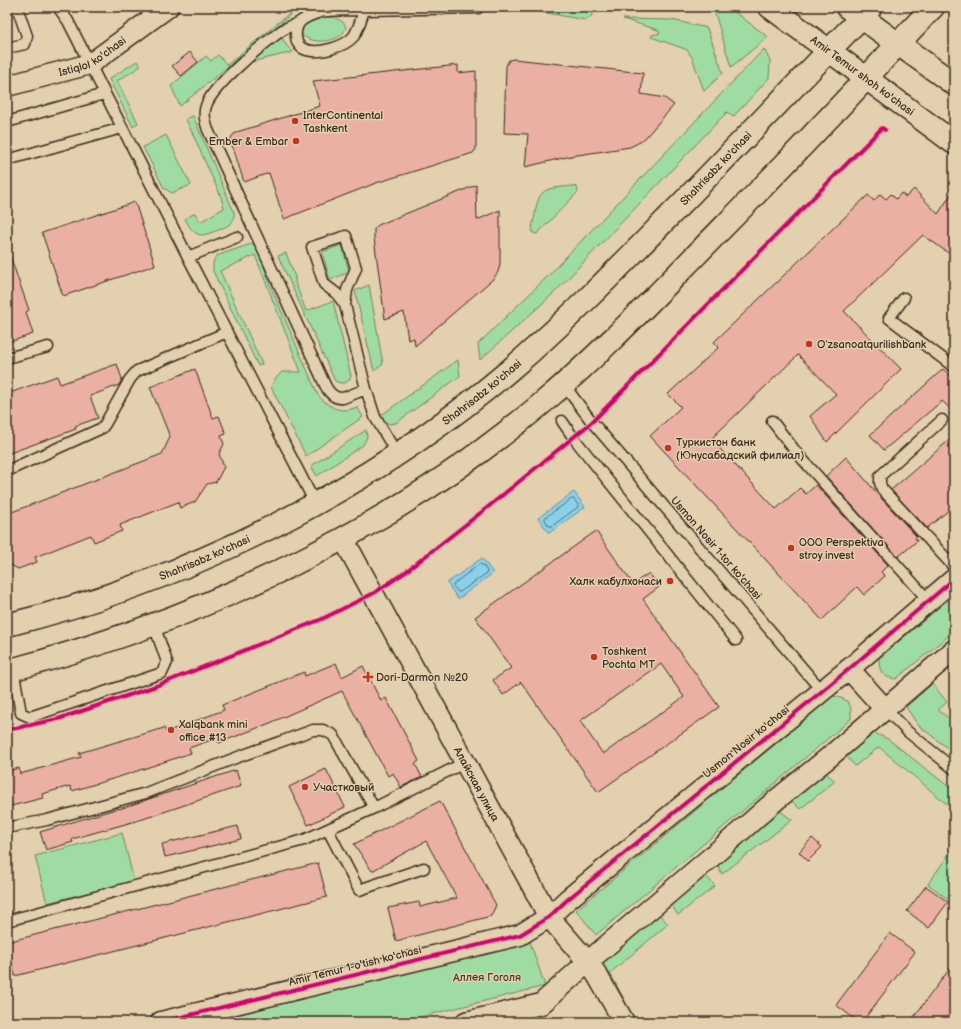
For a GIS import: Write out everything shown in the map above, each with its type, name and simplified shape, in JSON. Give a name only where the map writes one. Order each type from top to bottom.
[{"type":"main road","name":"Amir Temur shoh ko'chasi","points":[[770,7],[954,143]]},
{"type":"main road","points":[[10,670],[81,650],[154,625],[246,586],[343,538],[395,509],[505,433],[564,384],[604,348],[821,127],[933,7]]},
{"type":"main road","name":"Shahrisabz ko'chasi","points":[[7,624],[41,616],[109,595],[185,566],[260,532],[316,503],[372,471],[397,454],[476,397],[510,370],[574,312],[829,51],[860,10]]},
{"type":"main road","points":[[860,10],[898,43],[954,84]]},
{"type":"street","name":"Istiqlol ko'chasi","points":[[7,86],[90,64],[168,7]]},
{"type":"street","name":"Алайская улица","points":[[343,538],[549,917],[588,962],[624,1022]]},
{"type":"street","name":"Usmon Nosir ko'chasi","points":[[549,917],[567,900],[849,669],[954,579]]},
{"type":"street","points":[[466,1022],[541,1004],[776,800],[828,758],[954,650]]},
{"type":"street","points":[[849,669],[885,709]]},
{"type":"street","name":"Amir Temur 1-o'tish ko'chasi","points":[[161,1022],[520,935],[549,917]]},
{"type":"lane","points":[[7,48],[25,44],[27,36],[17,7]]},
{"type":"lane","points":[[58,7],[68,21],[104,94],[316,503]]},
{"type":"lane","points":[[366,389],[343,398],[333,396],[328,391],[214,143],[205,118],[205,107],[213,92],[256,50],[283,30],[322,9],[364,10],[478,8]]},
{"type":"lane","points":[[300,22],[296,31],[298,44],[301,48],[306,50],[320,51],[341,45],[352,37],[360,24],[364,10]]},
{"type":"lane","points":[[7,122],[104,94]]},
{"type":"lane","points":[[7,160],[122,128]]},
{"type":"lane","points":[[345,305],[337,294],[324,284],[312,247],[346,236],[356,268],[346,290],[345,305],[366,389],[375,417],[397,454]]},
{"type":"lane","points":[[188,257],[237,237]]},
{"type":"lane","points":[[904,298],[889,318],[954,365]]},
{"type":"lane","points":[[7,471],[102,428],[130,379],[137,371],[227,332]]},
{"type":"lane","points":[[7,358],[48,347]]},
{"type":"lane","name":"Usmon Nosir 1-tor ko'chasi","points":[[564,384],[592,422],[822,690]]},
{"type":"lane","points":[[942,420],[880,476],[880,483],[882,489],[954,567]]},
{"type":"lane","points":[[562,421],[573,437],[736,640]]},
{"type":"lane","points":[[772,421],[796,452],[929,601]]},
{"type":"lane","points":[[10,670],[21,713],[30,717],[162,673],[167,662],[154,625]]},
{"type":"lane","points":[[885,709],[908,732],[954,769]]},
{"type":"lane","points":[[7,828],[48,820],[146,794],[238,757],[313,730],[323,730],[333,736],[374,808]]},
{"type":"lane","points":[[7,921],[304,840],[374,808],[466,762]]},
{"type":"lane","points":[[328,830],[359,890],[424,868]]},
{"type":"green space","points":[[297,7],[300,7],[180,106],[171,86],[206,56],[211,61],[218,55],[227,65]]},
{"type":"green space","points":[[515,7],[610,7],[593,12],[591,17],[585,20]]},
{"type":"green space","points":[[719,7],[728,7],[768,37],[731,67],[715,13]]},
{"type":"green space","points":[[332,17],[341,21],[346,28],[339,37],[326,41],[319,41],[302,35],[301,30],[307,23]]},
{"type":"green space","points":[[623,19],[672,20],[707,28],[723,73],[704,91],[692,57],[687,50],[651,37],[652,35],[660,33],[658,30]]},
{"type":"green space","points":[[281,36],[286,45],[293,52],[250,61]]},
{"type":"green space","points":[[764,49],[770,61],[769,78],[733,117],[727,112],[555,292],[480,360],[478,344],[544,280]]},
{"type":"green space","points":[[137,61],[141,66],[117,81],[138,123],[133,127],[109,79]]},
{"type":"green space","points":[[193,116],[234,212],[233,220],[230,224],[216,231],[203,235],[197,234],[189,226],[185,219],[195,213],[200,222],[224,208],[221,197],[186,119]]},
{"type":"green space","points":[[166,135],[191,185],[172,193],[164,188],[143,147]]},
{"type":"green space","points":[[572,186],[577,187],[578,192],[537,234],[533,233],[532,226],[539,198],[542,194],[550,189]]},
{"type":"green space","points":[[251,244],[257,244],[270,285],[318,395],[326,403],[341,410],[357,407],[363,417],[306,456],[271,387],[275,379],[282,372],[301,372],[255,255],[220,271],[262,364],[258,366],[213,271],[213,263],[216,256]]},
{"type":"green space","points":[[342,245],[349,272],[330,280],[322,252]]},
{"type":"green space","points":[[286,253],[306,311],[333,301],[351,376],[347,382],[340,383],[335,381],[278,256]]},
{"type":"green space","points":[[369,285],[383,364],[374,371],[355,291]]},
{"type":"green space","points":[[458,360],[460,376],[396,423],[389,424],[383,420],[380,416]]},
{"type":"green space","points":[[366,430],[367,437],[363,445],[317,476],[311,466]]},
{"type":"green space","points":[[954,595],[954,631],[896,679],[884,675],[880,667],[879,658]]},
{"type":"green space","points":[[932,684],[947,702],[938,710],[954,722],[954,753],[918,725],[906,707]]},
{"type":"green space","points":[[833,696],[846,700],[850,705],[851,719],[596,935],[576,910]]},
{"type":"green space","points":[[874,733],[888,739],[954,791],[954,810],[879,747],[855,766],[846,756]]},
{"type":"green space","points":[[825,772],[835,781],[800,809],[791,800]]},
{"type":"green space","points":[[779,810],[792,820],[722,874],[716,862]]},
{"type":"green space","points":[[122,833],[134,881],[47,903],[35,856]]},
{"type":"green space","points":[[954,847],[954,893],[949,900],[928,884]]},
{"type":"green space","points":[[703,873],[715,886],[678,915],[669,901]]},
{"type":"green space","points":[[657,912],[668,924],[610,973],[636,1022],[625,1022],[598,962]]},
{"type":"green space","name":"Аллея Гоголя","points":[[530,942],[545,986],[400,1022],[208,1022]]},
{"type":"water","points":[[574,492],[585,507],[549,533],[538,518]]},
{"type":"water","points":[[482,558],[493,573],[458,599],[447,583]]},
{"type":"building","points":[[190,52],[198,62],[181,76],[172,66]]},
{"type":"building","points":[[514,59],[643,73],[641,94],[665,98],[674,105],[645,138],[630,147],[571,156],[525,167],[528,134],[504,133],[506,66],[509,60]]},
{"type":"building","points":[[458,65],[458,73],[476,71],[476,149],[473,153],[376,183],[284,219],[269,173],[244,182],[232,145],[231,138],[233,135],[237,132],[320,106],[313,81]]},
{"type":"building","points":[[476,185],[477,220],[500,210],[500,264],[498,272],[493,279],[415,346],[414,338],[408,340],[404,312],[385,319],[374,229],[378,225]]},
{"type":"building","points":[[914,189],[938,214],[954,190],[954,257],[923,235],[844,311],[901,369],[827,442],[810,416],[836,394],[798,355],[711,439],[776,509],[800,488],[806,494],[816,485],[888,565],[881,572],[885,576],[864,595],[857,587],[822,620],[650,436],[681,407],[668,394],[719,347],[714,342],[868,195],[874,201],[880,194],[886,199],[891,194],[896,199],[901,193],[906,197]]},
{"type":"building","points":[[135,202],[155,265],[63,296],[42,233]]},
{"type":"building","points":[[9,253],[29,310],[26,312],[33,334],[7,343],[7,254]]},
{"type":"building","points":[[117,364],[122,379],[119,385],[90,396],[98,418],[75,426],[76,429],[7,454],[7,394],[57,376],[60,384]]},
{"type":"building","points":[[195,369],[213,418],[219,416],[226,434],[221,436],[224,444],[219,454],[224,467],[216,482],[207,484],[195,502],[180,508],[178,502],[120,525],[122,531],[94,542],[91,535],[35,557],[37,562],[18,569],[7,563],[7,514],[162,454],[170,437],[150,387]]},
{"type":"building","points":[[943,369],[954,379],[954,412],[942,401],[884,450],[870,435]]},
{"type":"building","points":[[954,436],[954,506],[927,528],[891,490]]},
{"type":"building","points":[[846,457],[917,537],[915,538],[917,541],[898,557],[826,476]]},
{"type":"building","name":"Toshkent Pochta MT","points":[[596,531],[633,584],[649,573],[659,587],[643,599],[719,707],[598,792],[521,682],[503,695],[493,680],[511,668],[475,617]],"holes":[[[661,664],[684,697],[603,754],[580,721]]]},
{"type":"building","points":[[336,663],[342,677],[363,666],[381,701],[386,698],[419,761],[415,764],[422,777],[401,787],[393,773],[388,776],[342,691],[270,723],[219,743],[217,738],[189,748],[191,753],[72,791],[70,786],[42,794],[43,798],[7,807],[7,771],[19,768],[20,774],[81,757],[79,753],[164,728],[166,732],[224,710],[222,705],[304,672],[305,676]]},
{"type":"building","points":[[326,769],[345,807],[308,825],[289,787]]},
{"type":"building","points":[[236,770],[241,786],[143,819],[72,839],[73,842],[46,850],[40,832],[119,809]]},
{"type":"building","points":[[440,801],[496,905],[491,916],[396,941],[388,908],[419,902],[420,907],[457,898],[426,841],[372,871],[354,844]]},
{"type":"building","points":[[238,826],[241,839],[165,857],[162,844]]},
{"type":"building","points":[[812,838],[822,847],[808,861],[799,852]]},
{"type":"building","points":[[318,863],[327,897],[15,976],[7,942]]},
{"type":"building","points":[[926,886],[948,902],[929,928],[907,911]]},
{"type":"building","points":[[890,933],[915,952],[862,1022],[859,1022],[836,1005]]},
{"type":"building","points":[[954,963],[954,1022],[910,1022]]},
{"type":"cycle path","points":[[7,730],[58,719],[156,686],[322,619],[374,593],[404,573],[592,422],[882,128],[885,130]]},
{"type":"cycle path","points":[[161,1022],[520,935],[549,917],[567,900],[849,669],[954,579]]},
{"type":"place","name":"InterContinental Tashkent","points":[[295,121]]},
{"type":"place","name":"Ember & Embar","points":[[296,141]]},
{"type":"place","name":"Oʻzsanoatqurilishbank","points":[[809,344]]},
{"type":"place","name":"Туркистон банк (Юнусабадский филиал)","points":[[668,448]]},
{"type":"place","name":"ООО Perspektiva stroy invest","points":[[791,548]]},
{"type":"place","name":"Халк кабулхонаси","points":[[670,581]]},
{"type":"place","name":"Toshkent Pochta MT","points":[[594,657]]},
{"type":"place","name":"Dori-Darmon №20","points":[[368,677]]},
{"type":"place","name":"Xalqbank mini office #13","points":[[171,730]]},
{"type":"place","name":"Участковый","points":[[305,787]]}]
